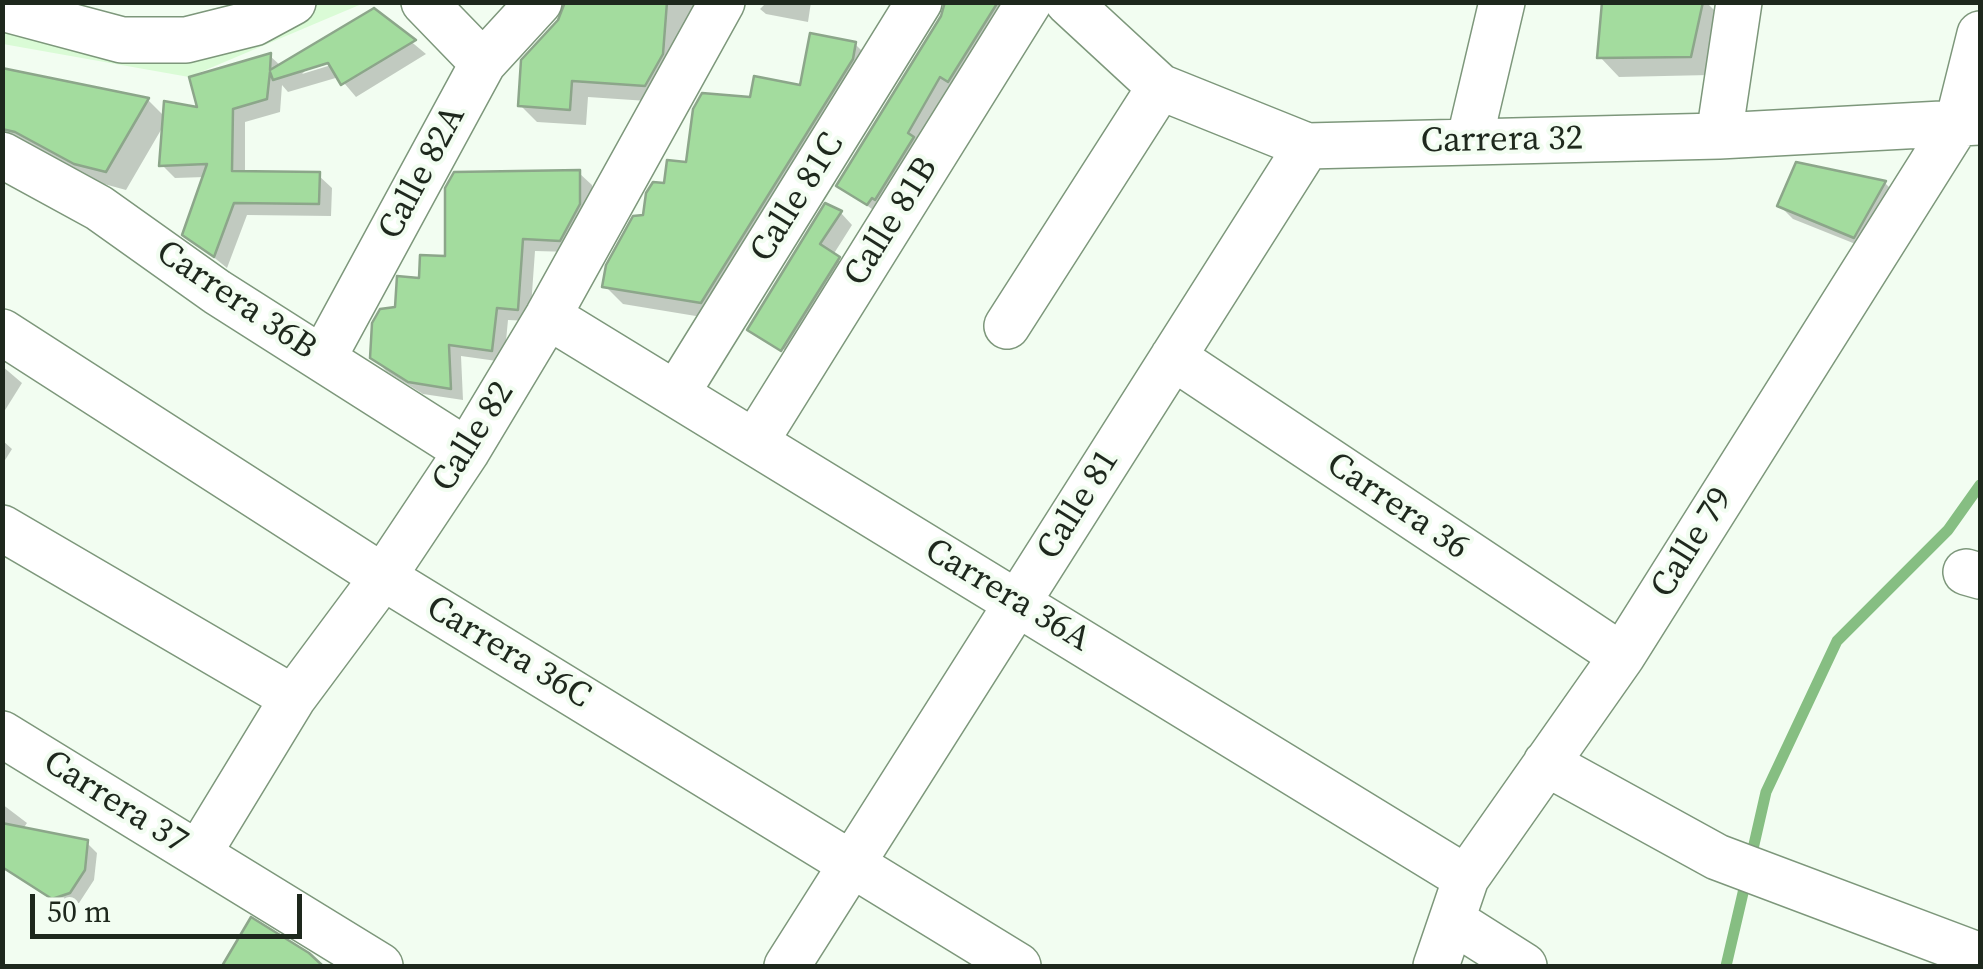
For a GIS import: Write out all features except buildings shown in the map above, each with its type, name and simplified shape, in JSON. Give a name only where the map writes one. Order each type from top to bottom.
[{"type":"street","points":[[2,8],[122,40],[186,40],[254,23],[293,2]]},
{"type":"street","points":[[424,2],[483,63]]},
{"type":"street","name":"Calle 82A","points":[[323,358],[483,63],[539,2]]},
{"type":"street","name":"Calle 82","points":[[198,854],[293,698],[383,577],[467,451],[548,316],[722,2]]},
{"type":"street","name":"Calle 81C","points":[[676,394],[919,2]]},
{"type":"street","name":"Calle 81B","points":[[756,442],[1029,2]]},
{"type":"street","name":"Carrera 32","points":[[1068,2],[1160,87],[1307,146],[1718,136],[1969,122]]},
{"type":"street","points":[[1469,142],[1502,2]]},
{"type":"street","points":[[1718,136],[1738,2]]},
{"type":"street","name":"Calle 79","points":[[1436,966],[1466,878],[1622,656],[1969,122],[1980,34]]},
{"type":"street","points":[[1007,326],[1160,87]]},
{"type":"street","name":"Calle 81","points":[[787,966],[1307,146]]},
{"type":"street","name":"Carrera 36B","points":[[2,155],[99,208],[217,292],[467,451]]},
{"type":"street","name":"Carrera 36A","points":[[548,316],[1466,878]]},
{"type":"street","name":"Carrera 36C","points":[[2,332],[383,577],[1018,966]]},
{"type":"street","name":"Carrera 36","points":[[1173,357],[1622,656]]},
{"type":"street","points":[[3,529],[293,698]]},
{"type":"street","name":"Carrera 37","points":[[2,734],[380,966]]},
{"type":"street","points":[[1546,763],[1726,861],[1980,956]]},
{"type":"street","points":[[1452,921],[1524,966]]},
{"type":"shaded area","points":[[320,3],[364,3],[189,77],[3,44],[2,26],[257,36]]},
{"type":"waterway","points":[[1750,862],[1766,792],[1837,641],[1948,530],[1980,485]]},
{"type":"waterway","points":[[1726,966],[1746,880]]}]
